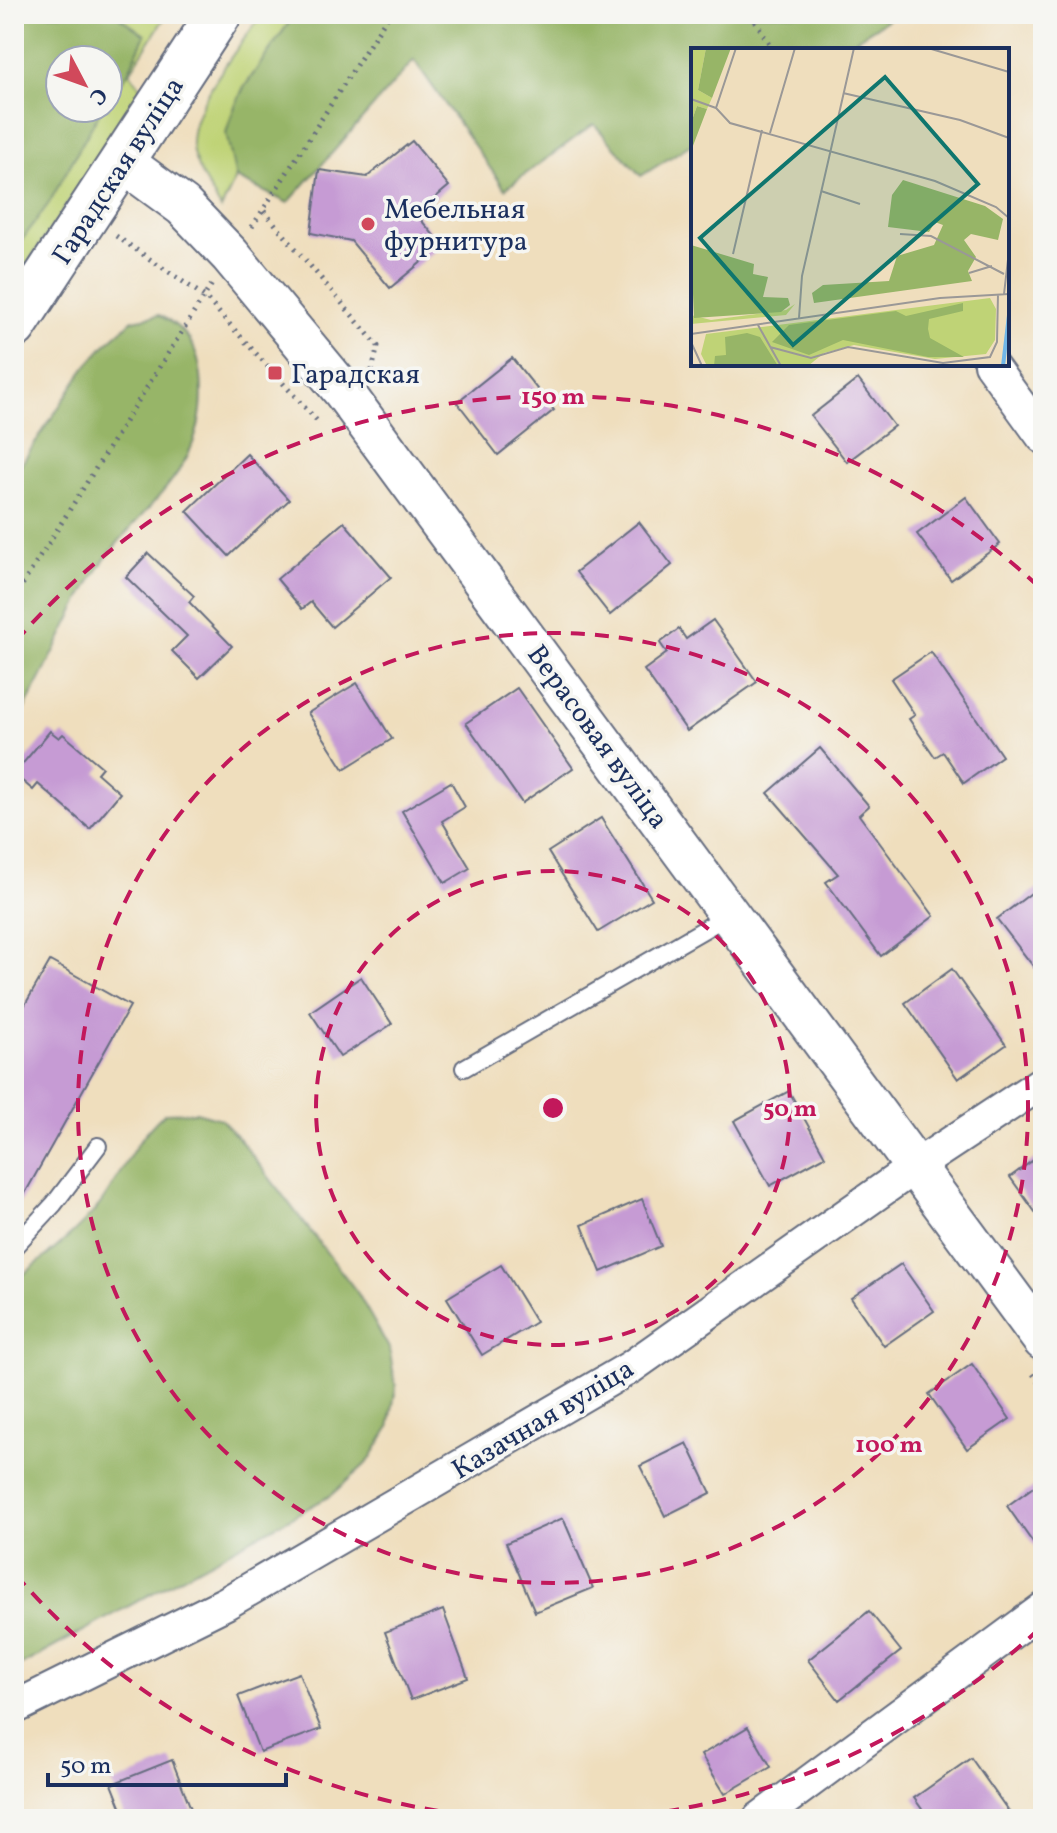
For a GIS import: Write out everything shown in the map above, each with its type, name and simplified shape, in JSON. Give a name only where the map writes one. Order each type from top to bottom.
[{"type":"main road","name":"Гарадская вуліца","points":[[14,326],[219,14]]},
{"type":"street","name":"Верасовая вуліца","points":[[123,162],[183,206],[230,255],[343,391],[1043,1340]]},
{"type":"street","points":[[991,366],[1043,437]]},
{"type":"street","name":"Казачная вуліца","points":[[14,1708],[226,1603],[631,1367],[916,1166],[1043,1082]]},
{"type":"street","points":[[759,1819],[1043,1609]]},
{"type":"lane","points":[[464,1068],[730,914]]},
{"type":"lane","points":[[14,1247],[54,1204],[98,1146]]},
{"type":"path","points":[[230,255],[264,211],[389,14]]},
{"type":"path","points":[[751,14],[772,48]]},
{"type":"path","points":[[14,598],[204,296]]},
{"type":"green space","points":[[14,14],[167,14],[130,72],[143,91],[124,119],[124,44],[44,44],[44,124],[121,124],[14,284]]},
{"type":"green space","points":[[14,14],[115,14],[145,35],[124,78],[124,44],[44,44],[44,124],[93,124],[49,203],[14,251]]},
{"type":"green space","points":[[262,14],[295,14],[243,89],[233,111],[227,133],[236,178],[221,209],[196,162],[192,146],[193,130],[207,95]]},
{"type":"green space","points":[[295,14],[896,14],[842,48],[691,48],[691,144],[641,176],[594,124],[505,189],[414,60],[288,203],[236,178],[226,133],[243,89]]},
{"type":"green space","points":[[159,315],[183,332],[197,355],[201,376],[201,410],[195,438],[168,485],[95,574],[14,726],[14,475],[84,369],[108,342],[133,320]]},
{"type":"green space","points":[[196,1112],[221,1119],[357,1292],[389,1348],[396,1387],[389,1428],[368,1462],[330,1496],[14,1669],[14,1282],[92,1214],[144,1135],[165,1113]]},
{"type":"building","name":"Мебельная фурнитура","points":[[412,141],[449,186],[416,214],[442,245],[390,288],[351,241],[311,233],[319,170],[367,177]]},
{"type":"building","points":[[512,358],[554,410],[498,455],[457,402]]},
{"type":"building","points":[[858,379],[894,426],[847,462],[811,416]]},
{"type":"building","points":[[247,454],[289,500],[229,556],[187,511]]},
{"type":"building","points":[[966,497],[1000,544],[951,580],[917,534]]},
{"type":"building","points":[[344,522],[391,577],[332,627],[311,602],[302,609],[277,579]]},
{"type":"building","points":[[639,522],[672,565],[610,615],[576,572]]},
{"type":"building","points":[[148,553],[194,596],[189,602],[232,646],[199,678],[172,651],[187,636],[126,577]]},
{"type":"building","points":[[713,620],[757,682],[687,731],[644,670],[667,653],[660,643],[679,629],[686,639]]},
{"type":"building","points":[[931,652],[1002,756],[964,783],[943,752],[935,757],[909,719],[915,715],[891,679]]},
{"type":"building","points":[[357,683],[392,739],[344,769],[308,713]]},
{"type":"building","points":[[517,688],[573,768],[522,803],[466,723]]},
{"type":"building","points":[[50,731],[59,738],[63,734],[102,767],[97,773],[120,793],[90,829],[38,784],[33,790],[14,774]]},
{"type":"building","points":[[820,748],[869,806],[859,815],[934,916],[881,956],[826,882],[838,874],[768,793]]},
{"type":"building","points":[[451,782],[465,807],[442,821],[470,868],[445,883],[402,811]]},
{"type":"building","points":[[601,818],[652,899],[598,932],[548,852]]},
{"type":"building","points":[[1043,884],[1043,979],[997,919]]},
{"type":"building","points":[[50,961],[130,1006],[14,1213],[14,1024]]},
{"type":"building","points":[[952,969],[1006,1045],[958,1079],[905,1003]]},
{"type":"building","points":[[361,977],[392,1024],[340,1057],[310,1012]]},
{"type":"building","points":[[789,1091],[825,1156],[770,1186],[734,1121]]},
{"type":"building","points":[[1043,1153],[1043,1223],[1010,1177]]},
{"type":"building","points":[[642,1199],[661,1246],[601,1272],[582,1225]]},
{"type":"building","points":[[901,1264],[934,1311],[884,1346],[851,1298]]},
{"type":"building","points":[[501,1265],[536,1322],[482,1355],[447,1298]]},
{"type":"building","points":[[972,1364],[1010,1419],[967,1449],[929,1394]]},
{"type":"building","points":[[687,1443],[711,1493],[665,1516],[640,1466]]},
{"type":"building","points":[[1043,1480],[1043,1557],[1007,1506]]},
{"type":"building","points":[[563,1518],[593,1588],[535,1612],[506,1543]]},
{"type":"building","points":[[443,1610],[468,1678],[411,1700],[385,1632]]},
{"type":"building","points":[[869,1611],[901,1651],[839,1700],[808,1660]]},
{"type":"building","points":[[299,1673],[321,1729],[260,1752],[238,1696]]},
{"type":"building","points":[[748,1727],[771,1767],[725,1794],[701,1755]]},
{"type":"building","points":[[971,1758],[1014,1819],[929,1819],[914,1798]]},
{"type":"building","points":[[172,1760],[195,1819],[126,1819],[112,1784]]},
{"type":"place","name":"Мебельная фурнитура","points":[[368,224]]},
{"type":"place","name":"Гарадская","points":[[275,373]]}]
